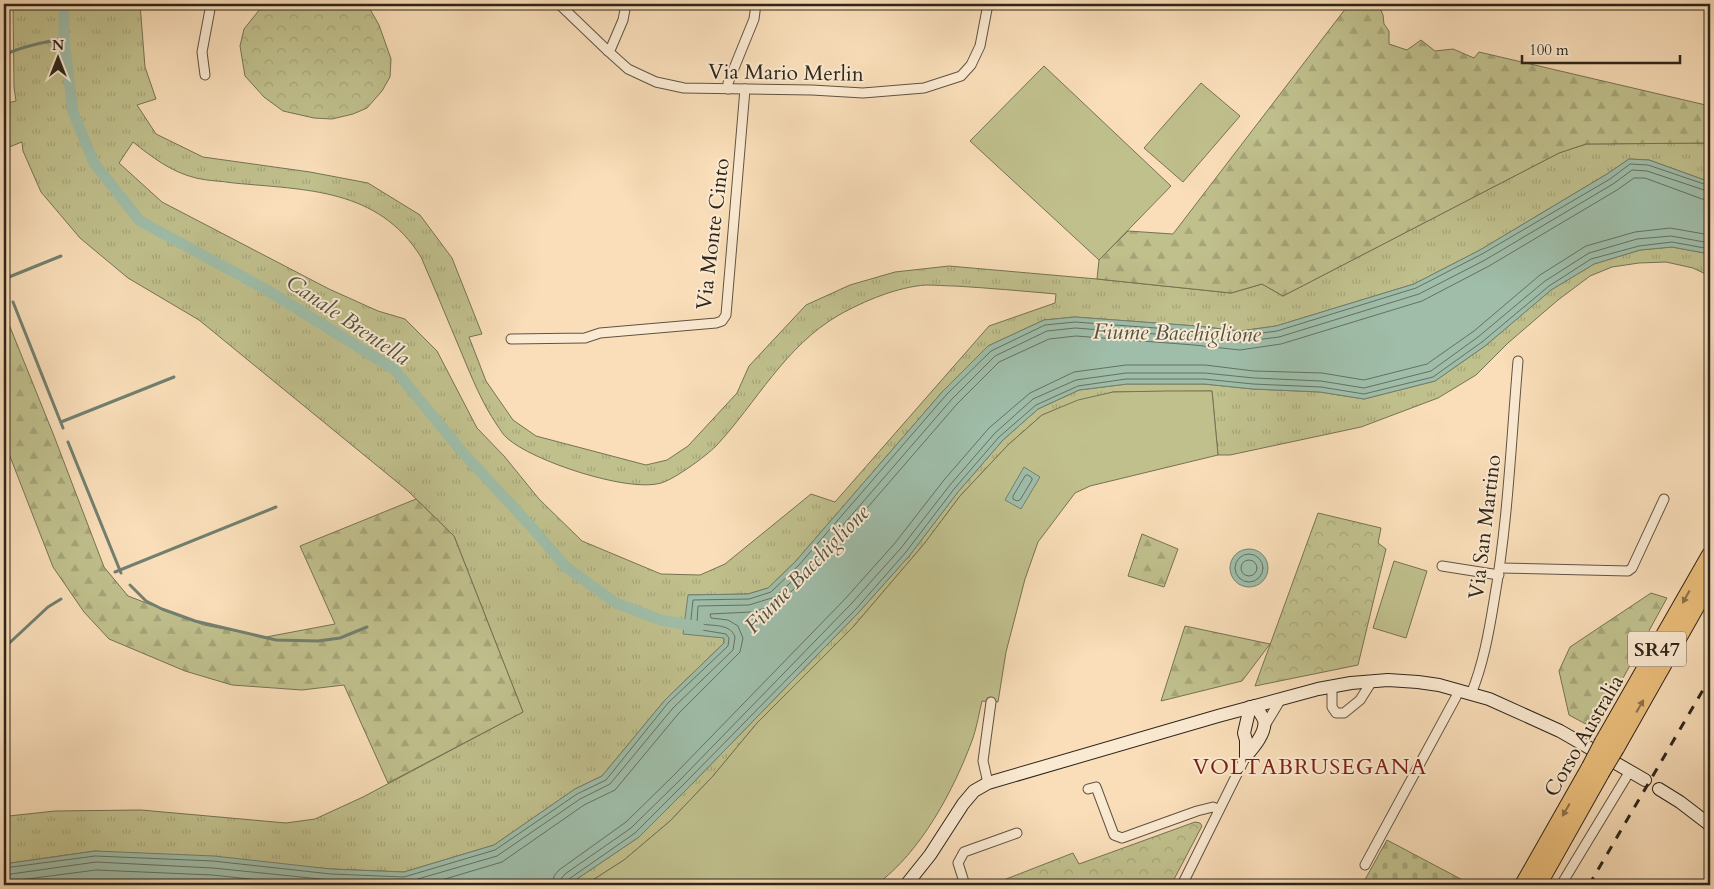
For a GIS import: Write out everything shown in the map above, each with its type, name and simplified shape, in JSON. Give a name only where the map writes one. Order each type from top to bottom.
[{"type":"highway","name":"Corso Australia","points":[[1538,885],[1596,770],[1710,555]]},
{"type":"highway","name":"Corso Australia","points":[[1610,745],[1710,582]]},
{"type":"highway","name":"Corso Australia","points":[[1523,885],[1596,770]]},
{"type":"street","points":[[204,75],[202,52],[211,4]]},
{"type":"street","name":"Via Mario Merlin","points":[[559,4],[628,69],[656,82],[684,88],[863,93],[924,88],[961,76],[971,65],[980,46],[988,4]]},
{"type":"street","points":[[608,51],[623,20],[626,4]]},
{"type":"street","points":[[728,89],[728,83],[754,19],[756,4]]},
{"type":"street","name":"Via Monte Cinto","points":[[511,339],[585,338],[600,333],[722,321],[726,315],[745,89]]},
{"type":"street","name":"Via San Martino","points":[[1471,694],[1489,631],[1499,571],[1508,502],[1518,361]]},
{"type":"street","points":[[1442,566],[1499,571],[1628,571],[1632,568],[1664,499]]},
{"type":"street","points":[[1332,686],[1332,707],[1336,713],[1344,714],[1360,700],[1372,681]]},
{"type":"street","points":[[906,885],[930,856],[963,804],[974,791],[988,783],[1218,716],[1332,686],[1372,681],[1418,682],[1458,690],[1489,699],[1540,721],[1583,743],[1645,780]]},
{"type":"street","points":[[1365,864],[1456,697],[1458,690]]},
{"type":"street","points":[[1182,885],[1246,756],[1256,745],[1263,728],[1281,699]]},
{"type":"street","points":[[988,783],[984,761],[991,702]]},
{"type":"street","points":[[1253,707],[1264,720],[1263,728]]},
{"type":"street","points":[[1244,733],[1253,707]]},
{"type":"street","points":[[1218,716],[1231,721],[1244,733],[1246,756]]},
{"type":"street","points":[[1561,885],[1630,771]]},
{"type":"street","points":[[1088,789],[1096,787],[1114,835],[1122,838],[1197,810],[1213,807],[1219,810]]},
{"type":"street","points":[[1659,789],[1686,806],[1710,825]]},
{"type":"street","points":[[965,885],[958,863],[964,852],[1017,833]]},
{"type":"green space","points":[[13,4],[140,4],[145,67],[156,99],[137,105],[156,134],[203,157],[310,172],[368,183],[420,215],[452,258],[482,334],[469,337],[486,381],[513,420],[536,436],[646,465],[667,460],[688,446],[737,393],[749,366],[806,305],[850,285],[895,272],[949,266],[1231,293],[1262,284],[1283,296],[1559,153],[1586,144],[1710,143],[1710,182],[1649,160],[1629,159],[1480,250],[1414,284],[1276,326],[1240,331],[1075,317],[1044,320],[988,346],[943,391],[795,562],[768,588],[748,594],[688,595],[724,638],[724,643],[665,700],[602,776],[575,789],[494,845],[404,872],[331,869],[95,851],[4,864],[4,818],[9,816],[55,811],[141,810],[286,823],[315,819],[363,797],[523,712],[454,536],[408,491],[199,320],[128,278],[80,238],[41,192],[23,151],[22,142],[4,149],[4,104],[16,101],[14,87]],"holes":[[[133,142],[170,168],[196,178],[313,191],[362,205],[384,217],[404,234],[421,257],[478,390],[504,435],[519,447],[558,465],[581,473],[627,483],[646,485],[661,483],[698,461],[716,446],[787,358],[803,342],[839,315],[870,300],[915,286],[929,285],[1056,294],[1055,303],[989,326],[835,502],[811,494],[725,564],[700,575],[661,574],[582,541],[539,499],[504,456],[477,428],[437,351],[405,319],[378,311],[329,289],[162,202],[119,163]]]},
{"type":"green space","points":[[264,4],[367,4],[379,25],[391,59],[390,77],[382,91],[367,108],[353,114],[332,119],[314,118],[283,111],[264,97],[245,76],[240,46],[244,29]]},
{"type":"green space","points":[[1357,5],[1379,6],[1384,24],[1389,31],[1389,44],[1407,50],[1421,40],[1435,51],[1453,49],[1474,58],[1479,52],[1710,106],[1710,143],[1586,144],[1559,153],[1283,296],[1262,284],[1231,293],[1097,279],[1099,260],[1128,231],[1173,234],[1346,8]]},
{"type":"green space","points":[[1044,66],[1171,186],[1099,260],[970,141]]},
{"type":"green space","points":[[1201,83],[1240,116],[1183,182],[1144,148]]},
{"type":"green space","points":[[1672,247],[1710,254],[1710,276],[1693,268],[1666,262],[1612,267],[1590,276],[1558,300],[1508,343],[1476,375],[1438,398],[1361,427],[1230,455],[1218,455],[1212,391],[1113,392],[1042,415],[1008,445],[960,496],[924,544],[853,627],[757,723],[713,776],[670,821],[624,860],[585,885],[568,885],[639,837],[688,788],[859,612],[910,555],[958,492],[1003,440],[1038,409],[1079,390],[1127,384],[1204,384],[1253,389],[1320,392],[1364,399],[1435,381],[1485,346],[1551,290],[1594,264],[1640,250]]},
{"type":"green space","points":[[4,312],[104,567],[128,596],[204,625],[266,637],[335,624],[300,546],[416,499],[454,536],[523,712],[388,783],[344,685],[302,690],[232,685],[185,671],[109,639],[84,612],[53,567],[4,441]]},
{"type":"green space","points":[[1212,391],[1218,455],[1090,486],[1075,493],[1038,542],[1025,579],[1006,652],[998,702],[982,701],[973,738],[946,799],[921,838],[892,871],[876,885],[585,885],[624,860],[670,821],[713,776],[757,723],[853,627],[924,544],[960,496],[1008,445],[1042,415],[1078,400],[1113,392]]},
{"type":"green space","points":[[1318,513],[1381,528],[1378,543],[1386,549],[1358,665],[1255,686]]},
{"type":"green space","points":[[1142,534],[1178,549],[1164,587],[1128,576]]},
{"type":"green space","points":[[1394,561],[1427,571],[1406,638],[1373,628]]},
{"type":"green space","points":[[1651,593],[1667,598],[1595,729],[1569,715],[1559,671],[1570,647]]},
{"type":"green space","points":[[1185,626],[1270,644],[1242,681],[1161,701]]},
{"type":"green space","points":[[1195,822],[1200,823],[1202,826],[1171,885],[1117,885],[1115,881],[1103,885],[1002,885],[1001,881],[1073,853],[1079,864]]},
{"type":"green space","points":[[1387,840],[1472,885],[1362,885]]},
{"type":"water","name":"Fiume Bacchiglione","points":[[1629,159],[1649,160],[1710,182],[1710,254],[1672,247],[1640,250],[1594,264],[1551,290],[1485,346],[1435,381],[1364,399],[1320,392],[1253,389],[1204,384],[1127,384],[1079,390],[1038,409],[1003,440],[958,492],[910,555],[859,612],[688,788],[639,837],[568,885],[4,885],[4,864],[95,851],[214,856],[331,869],[404,872],[494,845],[575,789],[602,776],[665,700],[724,643],[724,638],[683,634],[688,595],[748,594],[768,588],[795,562],[943,391],[988,346],[1044,320],[1075,317],[1240,331],[1276,326],[1414,284],[1480,250]]},
{"type":"water","points":[[1024,467],[1040,477],[1021,509],[1005,500]]},
{"type":"water","points":[[1249,549],[1263,554],[1268,568],[1263,582],[1249,587],[1235,582],[1230,568],[1235,554]]},
{"type":"waterway","name":"Canale Brentella","points":[[64,4],[64,39],[73,112],[94,163],[140,221],[267,290],[395,370],[464,454],[566,567],[616,603],[661,620],[699,627]]},
{"type":"waterway","points":[[4,55],[18,49],[64,39]]},
{"type":"waterway","points":[[4,279],[61,256]]},
{"type":"waterway","points":[[4,279],[6,285]]},
{"type":"waterway","points":[[13,302],[63,428]]},
{"type":"waterway","points":[[61,422],[174,377]]},
{"type":"waterway","points":[[68,442],[121,573]]},
{"type":"waterway","points":[[115,572],[276,507]]},
{"type":"waterway","points":[[130,585],[146,601],[162,609],[195,621],[276,640],[318,641],[340,638],[367,627]]},
{"type":"waterway","points":[[4,648],[48,607],[61,599]]},
{"type":"railway","points":[[1589,885],[1710,678]]},
{"type":"district","name":"VOLTABRUSEGANA","points":[[1310,767]]}]
